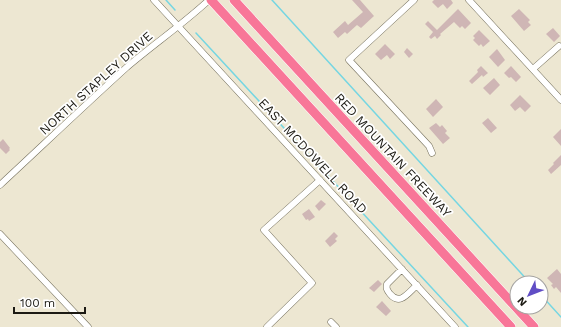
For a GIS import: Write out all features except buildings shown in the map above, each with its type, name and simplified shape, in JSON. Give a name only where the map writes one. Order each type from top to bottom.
[{"type":"highway","points":[[210,0],[511,327]]},
{"type":"highway","name":"RED MOUNTAIN FREEWAY","points":[[234,0],[534,327]]},
{"type":"street","name":"EAST MCDOWELL ROAD","points":[[154,0],[455,327]]},
{"type":"street","name":"NORTH STAPLEY DRIVE","points":[[0,185],[128,67],[210,0]]},
{"type":"street","points":[[414,0],[349,60],[429,146],[432,153]]},
{"type":"street","points":[[469,0],[561,100]]},
{"type":"street","points":[[533,70],[559,46]]},
{"type":"street","points":[[268,327],[312,283],[264,230],[320,180]]},
{"type":"street","points":[[0,234],[88,327]]},
{"type":"street","points":[[402,269],[389,282],[386,288],[394,298],[398,300],[402,299],[417,285]]},
{"type":"street","points":[[330,322],[336,327]]},
{"type":"waterway","points":[[166,0],[175,10]]},
{"type":"waterway","points":[[272,0],[523,275]]},
{"type":"waterway","points":[[196,33],[468,327]]},
{"type":"waterway","points":[[549,304],[561,317]]}]
